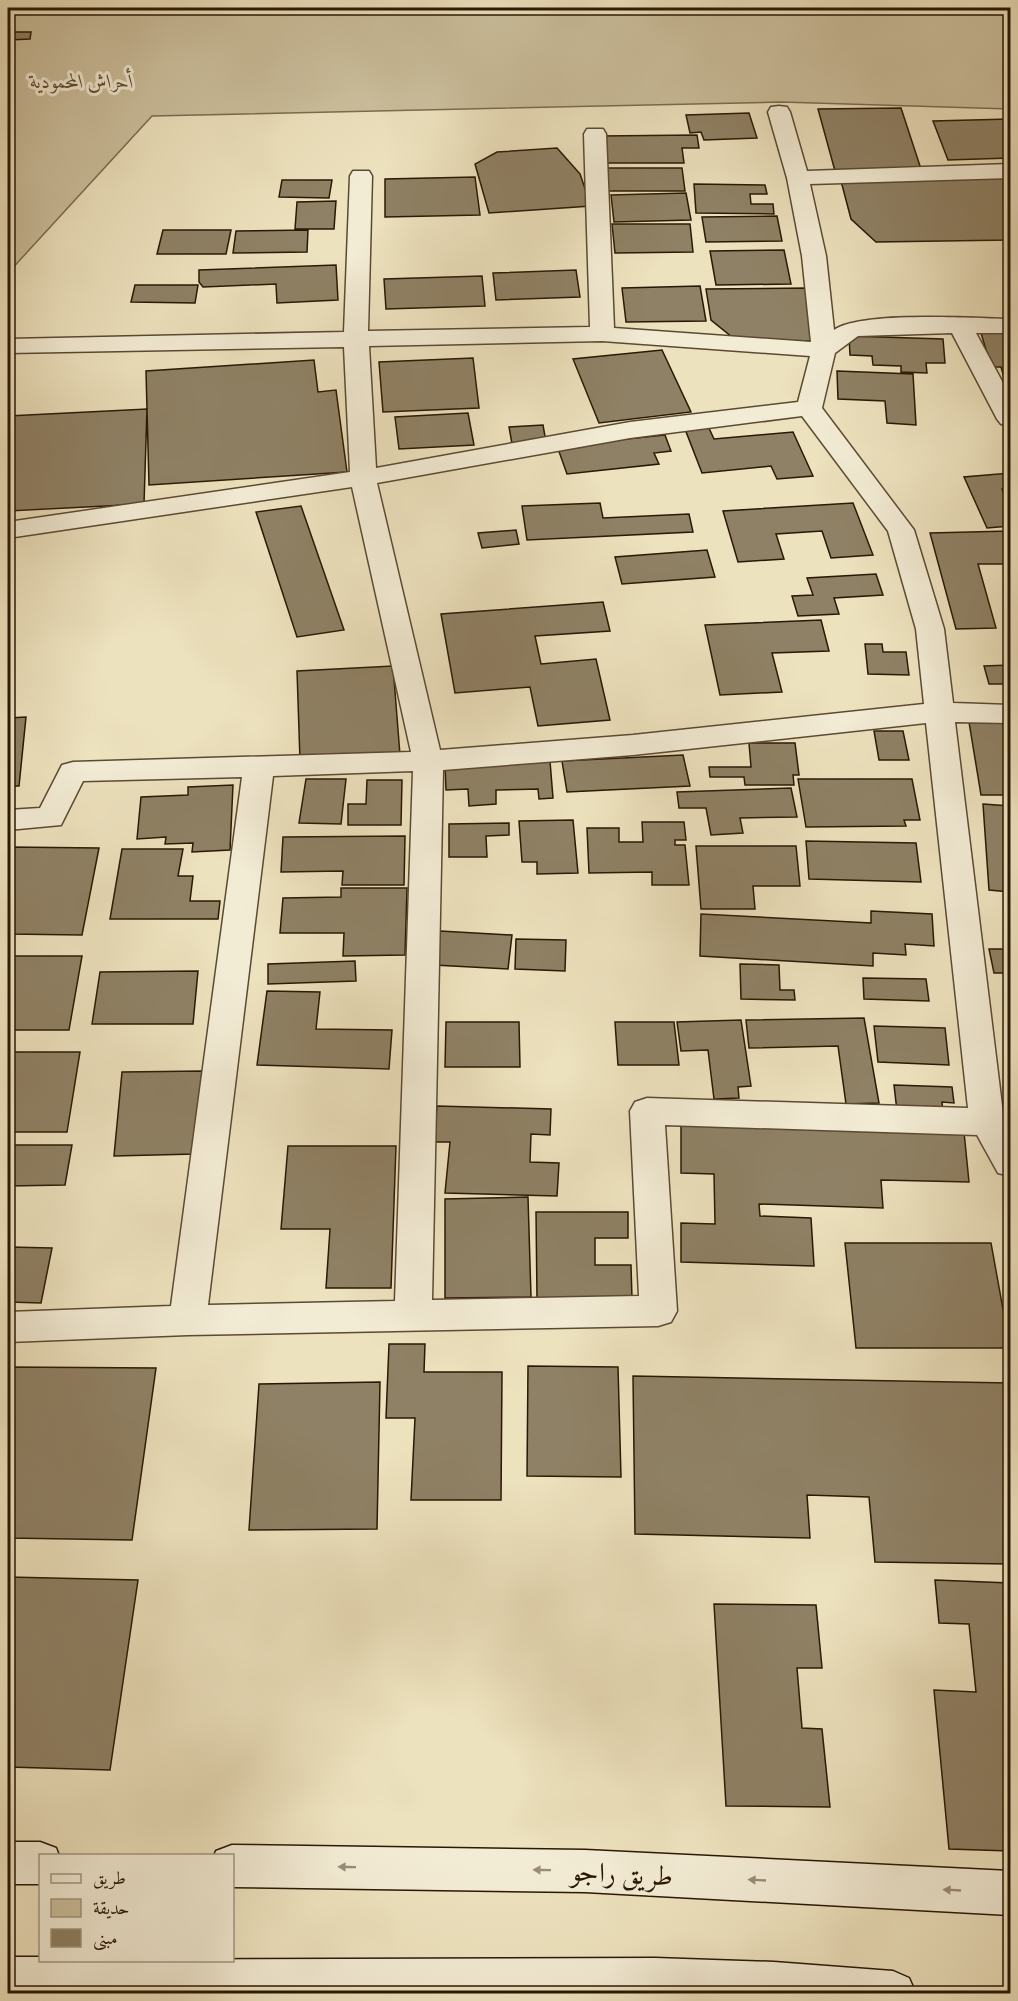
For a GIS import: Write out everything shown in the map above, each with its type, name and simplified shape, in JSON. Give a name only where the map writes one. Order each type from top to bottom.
[{"type":"street","points":[[779,112],[798,178],[814,256],[824,350],[809,408]]},
{"type":"street","points":[[595,134],[602,334]]},
{"type":"street","points":[[798,178],[1011,171]]},
{"type":"street","points":[[361,176],[356,339],[363,478],[428,761],[413,1316]]},
{"type":"street","points":[[8,346],[602,334],[824,350],[851,329],[883,326],[1011,326]]},
{"type":"street","points":[[961,327],[1011,419]]},
{"type":"street","points":[[8,530],[363,478],[630,430],[809,408]]},
{"type":"street","points":[[809,408],[901,530],[930,629],[987,1122],[1011,1163]]},
{"type":"street","points":[[8,820],[50,818],[73,772],[428,761],[633,745],[941,712],[1011,714]]},
{"type":"street","points":[[188,1320],[259,765]]},
{"type":"street","points":[[8,1327],[188,1320],[658,1311],[647,1111],[987,1122]]},
{"type":"street","points":[[8,1863],[39,1863]]},
{"type":"street","name":"طريق راجو","points":[[234,1866],[585,1870],[1011,1893]]},
{"type":"street","points":[[8,1980],[325,1988],[647,1981],[834,1987],[893,1994]]},
{"type":"green space","name":"أحراش المحمودية","points":[[8,8],[1010,8],[1010,109],[781,102],[152,116],[8,273]]},
{"type":"building","points":[[8,32],[31,32],[30,39],[8,40]]},
{"type":"building","points":[[901,108],[921,169],[835,171],[818,109]]},
{"type":"building","points":[[749,113],[757,138],[704,140],[701,132],[690,133],[686,115]]},
{"type":"building","points":[[1010,119],[1010,158],[948,160],[933,121]]},
{"type":"building","points":[[697,135],[699,148],[682,148],[684,163],[602,163],[600,136]]},
{"type":"building","points":[[557,148],[580,174],[591,206],[489,213],[475,164],[497,152]]},
{"type":"building","points":[[606,168],[682,168],[685,191],[607,191]]},
{"type":"building","points":[[475,177],[480,215],[385,217],[385,179]]},
{"type":"building","points":[[1010,178],[1010,240],[876,242],[851,219],[841,181]]},
{"type":"building","points":[[282,180],[332,180],[329,198],[279,197]]},
{"type":"building","points":[[694,184],[765,185],[767,194],[750,194],[751,204],[773,204],[774,214],[696,213]]},
{"type":"building","points":[[686,193],[691,220],[614,222],[611,195]]},
{"type":"building","points":[[336,201],[334,229],[295,229],[297,202]]},
{"type":"building","points":[[777,216],[782,241],[706,242],[702,217]]},
{"type":"building","points":[[612,224],[690,224],[693,252],[615,253]]},
{"type":"building","points":[[163,230],[231,230],[226,254],[157,254]]},
{"type":"building","points":[[308,230],[307,252],[233,253],[236,231]]},
{"type":"building","points":[[784,250],[791,284],[716,285],[710,251]]},
{"type":"building","points":[[336,265],[338,300],[277,303],[276,284],[203,287],[199,282],[199,270]]},
{"type":"building","points":[[576,270],[580,297],[496,300],[493,273]]},
{"type":"building","points":[[482,276],[485,306],[386,309],[384,279]]},
{"type":"building","points":[[135,285],[198,285],[195,303],[131,302]]},
{"type":"building","points":[[700,286],[706,321],[626,322],[622,288]]},
{"type":"building","points":[[810,288],[820,341],[737,341],[711,320],[706,289]]},
{"type":"building","points":[[981,333],[1010,333],[1010,385],[1006,385],[1001,367],[991,367]]},
{"type":"building","points":[[849,336],[943,339],[945,363],[926,363],[927,373],[901,372],[901,366],[873,365],[872,356],[850,355]]},
{"type":"building","points":[[662,350],[691,412],[599,423],[573,359]]},
{"type":"building","points":[[473,358],[479,408],[383,412],[379,362]]},
{"type":"building","points":[[314,360],[318,392],[336,390],[347,472],[149,485],[146,371]]},
{"type":"building","points":[[837,371],[913,374],[916,425],[887,423],[885,401],[838,399]]},
{"type":"building","points":[[147,409],[144,504],[8,511],[8,416]]},
{"type":"building","points":[[468,413],[474,445],[399,449],[395,417]]},
{"type":"building","points":[[543,425],[546,442],[512,444],[509,427]]},
{"type":"building","points":[[708,426],[714,439],[793,432],[813,476],[777,479],[771,466],[702,473],[685,429]]},
{"type":"building","points":[[665,435],[671,451],[654,453],[659,464],[567,474],[557,446]]},
{"type":"building","points":[[1010,473],[1010,488],[1002,489],[1010,507],[1010,526],[987,528],[964,477]]},
{"type":"building","points":[[600,503],[603,518],[689,514],[693,532],[527,540],[522,506]]},
{"type":"building","points":[[853,503],[873,555],[831,558],[822,531],[776,534],[784,559],[738,562],[723,511]]},
{"type":"building","points":[[301,506],[344,630],[297,637],[256,512]]},
{"type":"building","points":[[516,530],[519,544],[482,548],[478,533]]},
{"type":"building","points":[[1010,531],[1010,564],[978,564],[996,628],[956,629],[930,533]]},
{"type":"building","points":[[707,550],[715,577],[622,584],[615,557]]},
{"type":"building","points":[[876,574],[883,595],[834,598],[839,614],[798,616],[792,596],[813,595],[807,578]]},
{"type":"building","points":[[603,602],[610,631],[535,636],[541,664],[596,659],[610,720],[538,726],[530,687],[455,693],[441,614]]},
{"type":"building","points":[[821,620],[829,651],[772,653],[782,692],[720,695],[705,625]]},
{"type":"building","points":[[865,644],[882,644],[883,652],[906,652],[909,675],[868,674]]},
{"type":"building","points":[[1010,665],[1010,684],[989,684],[984,666]]},
{"type":"building","points":[[393,666],[400,755],[300,760],[297,671]]},
{"type":"building","points":[[26,717],[19,786],[8,786],[8,718]]},
{"type":"building","points":[[969,722],[1010,723],[1010,795],[981,795]]},
{"type":"building","points":[[874,731],[903,731],[909,760],[879,760]]},
{"type":"building","points":[[749,743],[795,743],[799,775],[793,775],[794,785],[745,785],[744,777],[710,777],[709,767],[751,767]]},
{"type":"building","points":[[683,755],[690,786],[567,792],[562,761]]},
{"type":"building","points":[[550,761],[553,798],[539,799],[538,789],[496,790],[496,804],[469,806],[468,789],[446,790],[445,765]]},
{"type":"building","points":[[306,779],[346,779],[341,824],[299,823]]},
{"type":"building","points":[[798,779],[912,779],[920,820],[904,820],[906,826],[806,827]]},
{"type":"building","points":[[367,780],[402,780],[401,825],[348,825],[348,804],[366,804]]},
{"type":"building","points":[[233,785],[230,850],[192,852],[193,843],[165,844],[166,837],[137,839],[141,797],[188,795],[188,787]]},
{"type":"building","points":[[791,788],[797,817],[740,818],[743,833],[711,835],[706,808],[679,808],[677,792]]},
{"type":"building","points":[[983,804],[1010,806],[1010,892],[989,890]]},
{"type":"building","points":[[573,820],[578,873],[537,874],[537,862],[522,862],[519,821]]},
{"type":"building","points":[[642,822],[684,822],[686,840],[675,840],[675,845],[685,845],[689,885],[652,885],[652,872],[589,873],[587,828],[619,828],[619,842],[643,842]]},
{"type":"building","points":[[509,823],[509,835],[486,836],[487,857],[449,857],[449,824]]},
{"type":"building","points":[[405,836],[404,885],[342,885],[343,871],[281,872],[283,837]]},
{"type":"building","points":[[806,841],[916,843],[921,882],[809,879]]},
{"type":"building","points":[[696,846],[796,846],[800,886],[753,886],[755,909],[701,909]]},
{"type":"building","points":[[8,847],[99,848],[82,935],[8,934]]},
{"type":"building","points":[[122,849],[183,849],[178,876],[193,876],[190,901],[220,901],[218,919],[110,919]]},
{"type":"building","points":[[341,888],[407,888],[405,955],[343,956],[344,933],[280,933],[283,898],[341,897]]},
{"type":"building","points":[[871,911],[932,914],[934,946],[905,944],[906,955],[873,953],[873,966],[700,956],[701,914],[871,923]]},
{"type":"building","points":[[440,931],[512,935],[508,969],[434,965]]},
{"type":"building","points":[[516,939],[566,940],[565,971],[515,969]]},
{"type":"building","points":[[989,949],[1010,949],[1010,973],[994,973]]},
{"type":"building","points":[[8,956],[82,956],[69,1030],[8,1030]]},
{"type":"building","points":[[355,961],[356,981],[268,984],[268,964]]},
{"type":"building","points":[[740,964],[779,965],[780,990],[794,990],[795,1000],[741,999]]},
{"type":"building","points":[[198,971],[193,1024],[92,1024],[100,972]]},
{"type":"building","points":[[863,978],[926,979],[929,1001],[864,999]]},
{"type":"building","points":[[267,991],[320,992],[316,1029],[392,1030],[389,1069],[257,1065]]},
{"type":"building","points":[[864,1018],[879,1103],[846,1104],[838,1046],[749,1048],[746,1020]]},
{"type":"building","points":[[741,1020],[751,1086],[738,1087],[739,1098],[714,1099],[708,1050],[681,1051],[677,1022]]},
{"type":"building","points":[[446,1022],[519,1022],[520,1067],[445,1067]]},
{"type":"building","points":[[615,1022],[674,1022],[679,1065],[618,1065]]},
{"type":"building","points":[[874,1026],[945,1028],[949,1065],[878,1062]]},
{"type":"building","points":[[8,1052],[80,1052],[67,1132],[8,1132]]},
{"type":"building","points":[[202,1071],[195,1154],[114,1156],[122,1072]]},
{"type":"building","points":[[894,1085],[952,1087],[954,1103],[942,1102],[943,1113],[897,1111]]},
{"type":"building","points":[[437,1106],[551,1109],[550,1135],[531,1134],[530,1162],[559,1163],[557,1196],[445,1193],[450,1142],[434,1142]]},
{"type":"building","points":[[681,1124],[964,1132],[969,1182],[881,1180],[883,1208],[759,1204],[760,1216],[811,1218],[814,1266],[681,1262],[681,1223],[715,1224],[714,1174],[681,1173]]},
{"type":"building","points":[[8,1145],[72,1145],[65,1185],[8,1186]]},
{"type":"building","points":[[288,1146],[396,1146],[391,1288],[326,1288],[330,1229],[281,1229]]},
{"type":"building","points":[[528,1197],[531,1297],[445,1298],[445,1199]]},
{"type":"building","points":[[536,1212],[628,1212],[628,1238],[595,1238],[595,1265],[631,1265],[632,1299],[537,1298]]},
{"type":"building","points":[[845,1243],[991,1243],[1010,1348],[856,1348]]},
{"type":"building","points":[[8,1247],[52,1248],[41,1303],[8,1302]]},
{"type":"building","points":[[389,1344],[425,1344],[424,1372],[502,1372],[501,1500],[411,1500],[415,1418],[386,1418]]},
{"type":"building","points":[[528,1366],[618,1367],[621,1477],[527,1476]]},
{"type":"building","points":[[8,1367],[156,1368],[132,1540],[8,1538]]},
{"type":"building","points":[[633,1376],[1010,1383],[1010,1564],[875,1562],[869,1497],[807,1495],[810,1538],[635,1534]]},
{"type":"building","points":[[380,1382],[377,1529],[249,1530],[259,1384]]},
{"type":"building","points":[[8,1577],[138,1580],[110,1770],[8,1767]]},
{"type":"building","points":[[935,1580],[1010,1583],[1010,1851],[949,1849],[934,1690],[976,1692],[969,1624],[939,1623]]},
{"type":"building","points":[[714,1604],[816,1605],[822,1668],[797,1668],[802,1728],[822,1729],[830,1807],[726,1806]]}]
